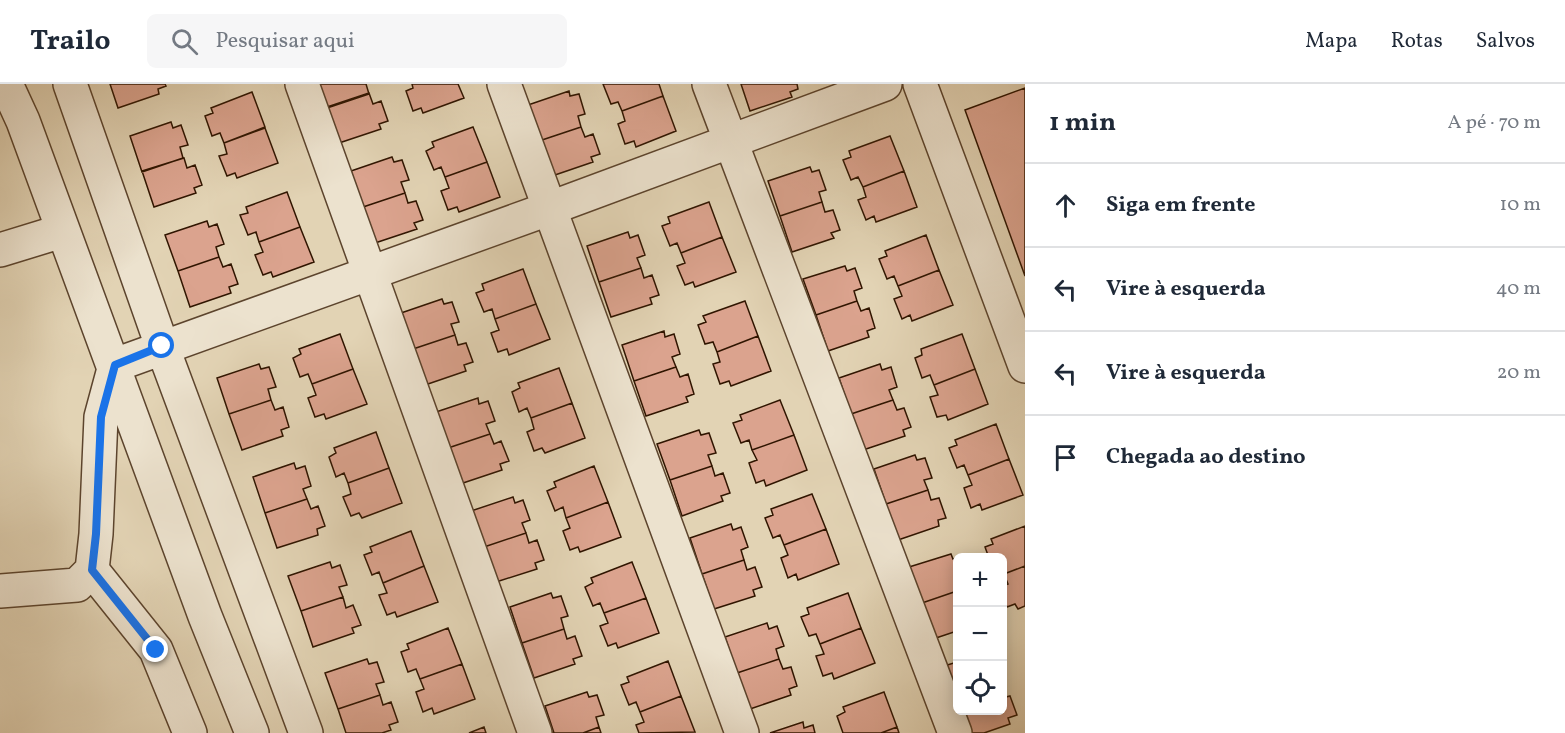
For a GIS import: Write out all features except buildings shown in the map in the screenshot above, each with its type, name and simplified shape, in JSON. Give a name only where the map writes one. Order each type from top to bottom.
[{"type":"street","points":[[6,84],[23,121],[62,231],[115,365],[205,616],[252,733]]},
{"type":"street","points":[[70,84],[162,346],[306,733]]},
{"type":"street","points":[[302,84],[535,733]]},
{"type":"street","points":[[504,84],[742,733]]},
{"type":"street","points":[[709,84],[954,733]]},
{"type":"street","points":[[115,365],[162,346],[730,143],[885,84]]},
{"type":"street","points":[[921,84],[1025,366]]},
{"type":"street","points":[[0,250],[62,231]]},
{"type":"street","points":[[0,591],[77,585],[92,570],[96,534],[101,417],[115,365]]},
{"type":"street","points":[[92,570],[156,650],[190,733]]},
{"type":"route","points":[[156,650],[92,570],[96,534],[101,417],[115,365],[162,346]]}]
